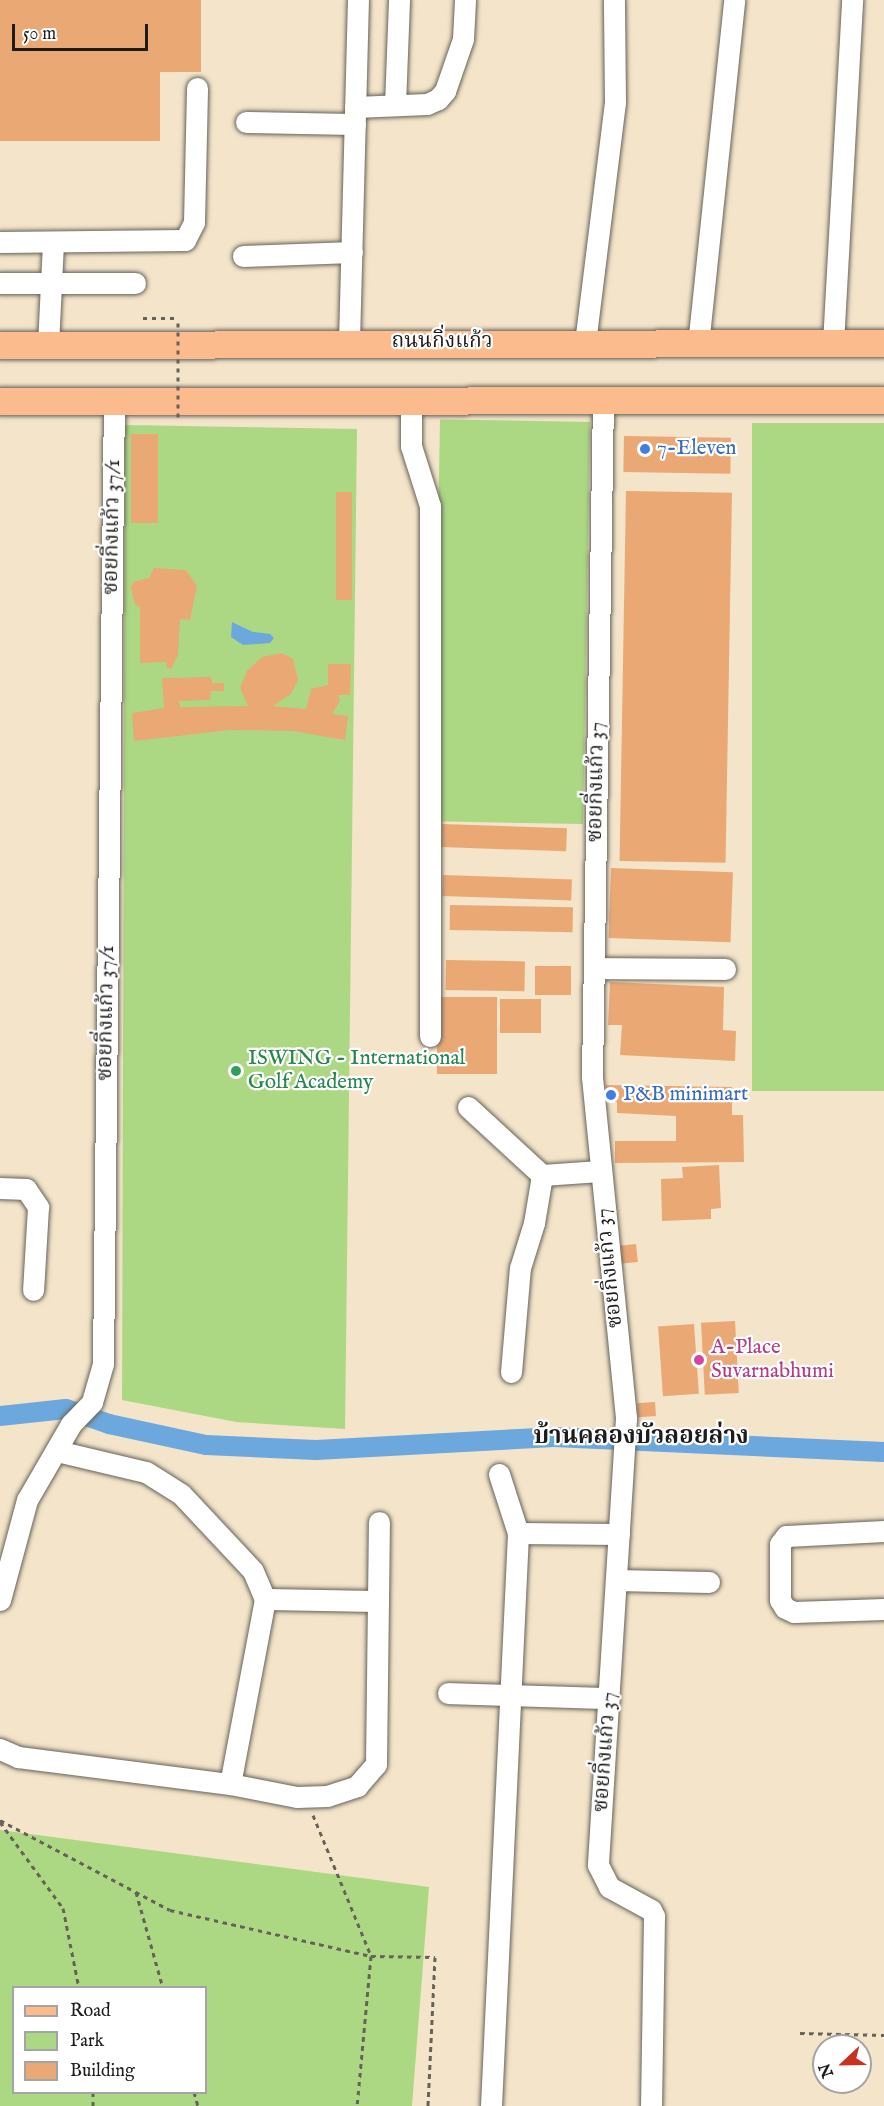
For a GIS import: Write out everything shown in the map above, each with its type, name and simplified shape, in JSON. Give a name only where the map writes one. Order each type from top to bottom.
[{"type":"main road","name":"ถนนกิ่งแก้ว","points":[[0,345],[350,342],[698,345],[884,343]]},
{"type":"main road","points":[[0,401],[884,400]]},
{"type":"street","points":[[350,342],[358,0]]},
{"type":"street","points":[[395,105],[399,0]]},
{"type":"street","points":[[246,122],[355,116],[395,105],[428,104],[445,91],[463,39],[465,0]]},
{"type":"street","points":[[585,343],[615,102],[614,0]]},
{"type":"street","points":[[698,345],[734,0]]},
{"type":"street","points":[[833,343],[852,0]]},
{"type":"street","points":[[0,242],[177,242],[191,234],[197,88]]},
{"type":"street","points":[[48,345],[53,243]]},
{"type":"street","points":[[243,256],[352,252]]},
{"type":"street","points":[[0,283],[135,283]]},
{"type":"street","points":[[411,399],[411,446],[430,506],[430,1036]]},
{"type":"street","name":"ซอยกิ่งแก้ว 37","points":[[603,399],[592,1077],[626,1418],[598,1865],[609,1887],[651,1910],[654,1916],[651,2106]]},
{"type":"street","name":"ซอยกิ่งแก้ว 37/1","points":[[0,1600],[27,1500],[71,1424],[92,1402],[103,1364],[114,400]]},
{"type":"street","points":[[594,968],[725,969]]},
{"type":"street","points":[[468,1107],[542,1175],[600,1172]]},
{"type":"street","points":[[511,1371],[520,1268],[534,1223],[542,1175]]},
{"type":"street","points":[[0,1188],[26,1189],[38,1207],[33,1290]]},
{"type":"street","points":[[57,1451],[146,1472],[181,1494],[253,1571],[265,1599],[230,1784]]},
{"type":"street","points":[[491,2106],[508,1695],[518,1533],[499,1474]]},
{"type":"street","points":[[0,1749],[18,1757],[230,1784],[305,1797],[327,1796],[357,1786],[376,1764],[379,1522]]},
{"type":"street","points":[[884,1531],[786,1536],[780,1544],[780,1600],[785,1608],[795,1612],[884,1609]]},
{"type":"street","points":[[518,1533],[619,1534]]},
{"type":"street","points":[[616,1580],[709,1582]]},
{"type":"street","points":[[265,1599],[378,1601]]},
{"type":"street","points":[[448,1693],[609,1698]]},
{"type":"path","points":[[143,318],[178,318],[178,417]]},
{"type":"path","points":[[305,1797],[371,1956],[357,2106]]},
{"type":"path","points":[[0,1821],[170,1910],[371,1956],[435,1957],[428,2106]]},
{"type":"path","points":[[0,1821],[63,1908],[79,1986]]},
{"type":"path","points":[[136,1892],[162,1986]]},
{"type":"path","points":[[800,2032],[884,2035]]},
{"type":"green space","points":[[440,419],[590,422],[583,824],[433,821]]},
{"type":"green space","points":[[752,423],[884,423],[884,1091],[752,1091]]},
{"type":"green space","name":"ISWING - International Golf Academy","points":[[125,425],[357,429],[345,1429],[236,1422],[122,1400]]},
{"type":"green space","points":[[0,1830],[429,1887],[412,2106],[0,2106]]},
{"type":"water","points":[[232,622],[253,632],[270,634],[274,638],[270,643],[243,645],[231,637]]},
{"type":"building","points":[[0,0],[201,0],[201,72],[160,72],[160,141],[0,141]]},
{"type":"building","points":[[131,434],[158,434],[158,523],[131,523]]},
{"type":"building","points":[[624,436],[731,438],[730,474],[623,472]]},
{"type":"building","points":[[626,491],[732,493],[726,863],[620,861]]},
{"type":"building","points":[[336,492],[352,492],[352,600],[336,600]]},
{"type":"building","points":[[154,568],[186,570],[197,586],[190,620],[180,619],[178,655],[171,669],[166,667],[166,662],[140,663],[140,607],[135,605],[131,588],[133,582],[149,578]]},
{"type":"building","points":[[282,653],[293,659],[298,680],[291,694],[273,706],[306,709],[311,689],[328,685],[328,664],[351,664],[350,695],[338,695],[340,701],[332,714],[348,716],[345,740],[293,731],[231,730],[134,741],[132,713],[164,708],[162,678],[211,677],[212,683],[224,683],[224,691],[211,691],[210,700],[179,701],[180,707],[248,706],[240,688],[247,671],[262,657]]},
{"type":"building","points":[[442,824],[567,828],[566,851],[441,847]]},
{"type":"building","points":[[611,868],[733,872],[730,942],[609,938]]},
{"type":"building","points":[[443,875],[572,880],[571,900],[442,896]]},
{"type":"building","points":[[450,905],[573,907],[573,932],[450,930]]},
{"type":"building","points":[[446,960],[525,961],[524,991],[445,990]]},
{"type":"building","points":[[535,966],[571,966],[571,995],[535,995]]},
{"type":"building","points":[[610,982],[724,987],[723,1030],[736,1031],[735,1061],[620,1055],[622,1025],[608,1025]]},
{"type":"building","points":[[437,997],[497,997],[497,1074],[437,1074]]},
{"type":"building","points":[[500,999],[541,999],[541,1033],[500,1033]]},
{"type":"building","points":[[606,1085],[732,1087],[732,1115],[743,1115],[744,1162],[615,1163],[615,1141],[676,1141],[676,1116],[617,1113],[617,1102],[606,1102]]},
{"type":"building","points":[[719,1165],[721,1208],[711,1209],[711,1219],[662,1221],[661,1179],[683,1178],[682,1167]]},
{"type":"building","points":[[636,1244],[638,1262],[620,1264],[618,1246]]},
{"type":"building","points":[[735,1321],[739,1393],[705,1395],[701,1323]]},
{"type":"building","points":[[694,1324],[699,1394],[663,1396],[658,1327]]},
{"type":"building","points":[[655,1402],[656,1416],[638,1417],[637,1403]]},
{"type":"waterway","points":[[0,1416],[66,1409],[109,1424],[206,1445],[316,1450],[554,1437],[884,1452]]},
{"type":"place","name":"7-Eleven","points":[[645,449]]},
{"type":"place","name":"ISWING - International Golf Academy","points":[[236,1071]]},
{"type":"place","name":"P&B minimart","points":[[611,1095]]},
{"type":"place","name":"A-Place Suvarnabhumi","points":[[699,1360]]},
{"type":"district","name":"บ้านคลองบัวลอยล่าง","points":[[641,1437]]}]
